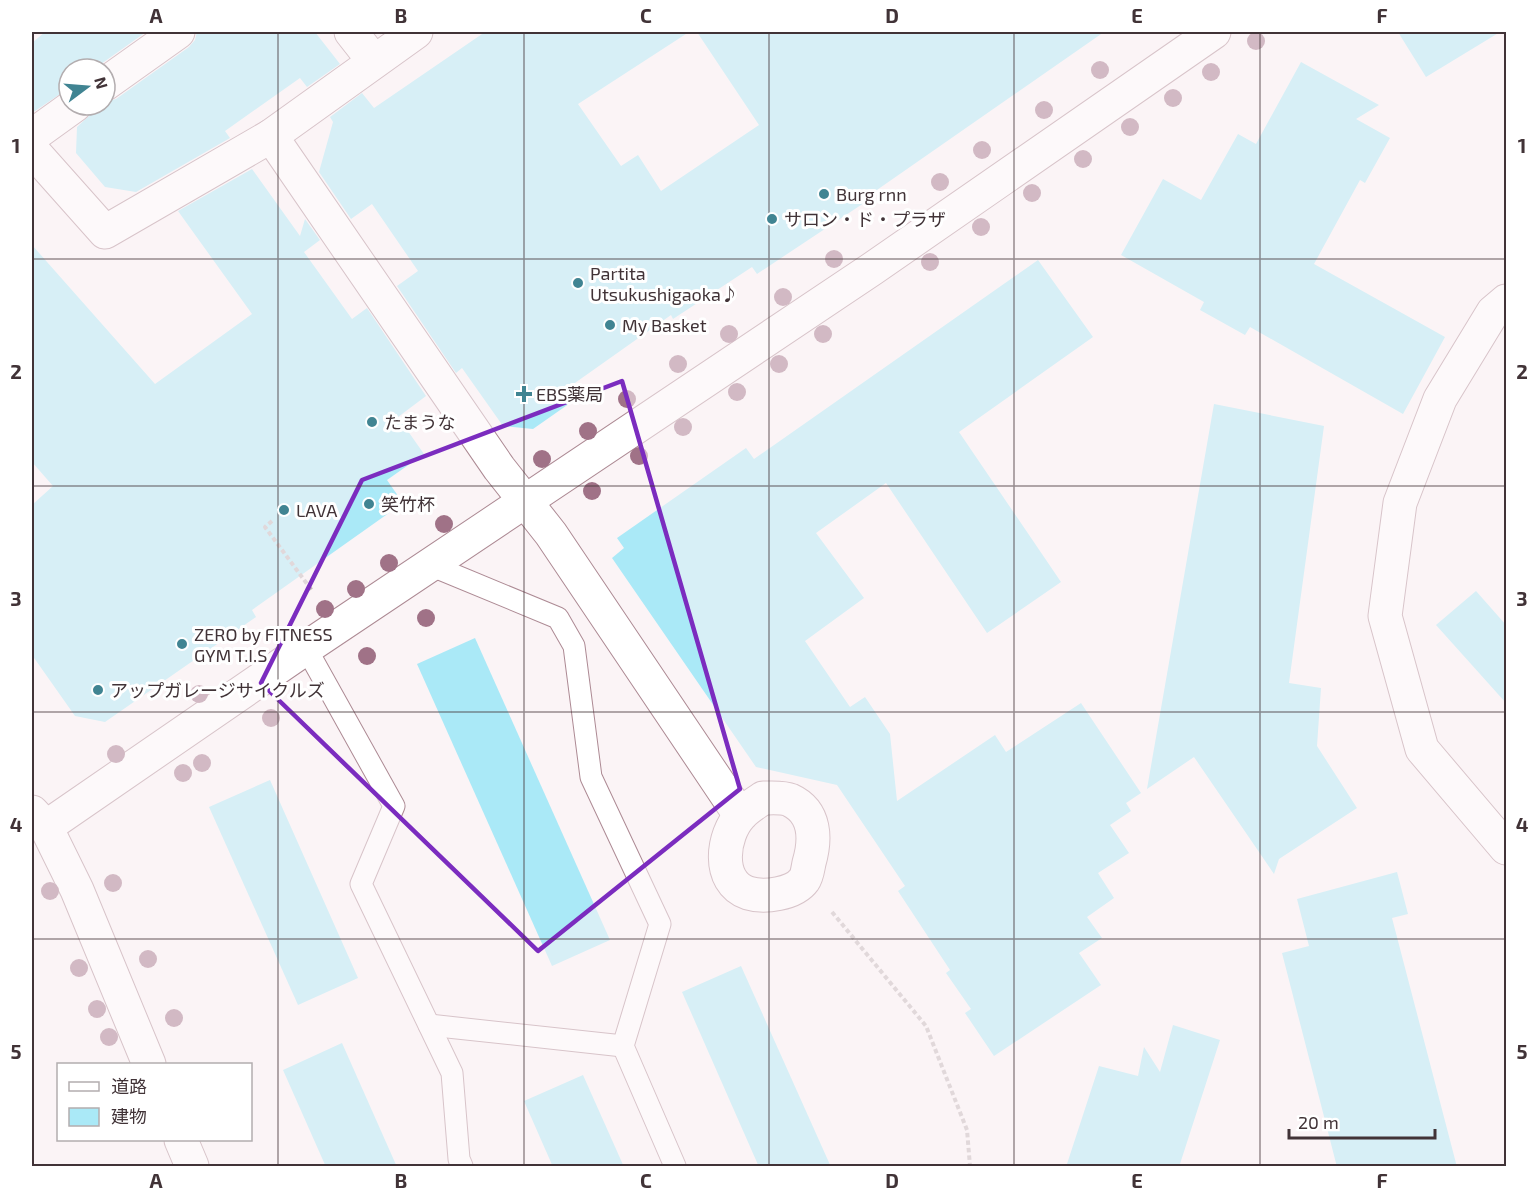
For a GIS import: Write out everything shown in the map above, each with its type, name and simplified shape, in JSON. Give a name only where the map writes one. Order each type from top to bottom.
[{"type":"street","points":[[117,75],[178,32]]},
{"type":"street","points":[[351,32],[374,60]]},
{"type":"street","points":[[32,150],[105,232],[271,136],[416,32]]},
{"type":"street","points":[[148,1063],[77,890],[39,820],[306,648],[526,502],[872,269],[1214,32]]},
{"type":"street","points":[[32,136],[58,117]]},
{"type":"street","points":[[271,136],[500,468],[551,534],[740,815]]},
{"type":"street","points":[[1506,301],[1493,312],[1440,399],[1400,503],[1385,616],[1422,749],[1506,848]]},
{"type":"street","points":[[763,798],[788,799],[804,809],[814,827],[813,852],[805,879],[797,887],[765,895],[748,893],[737,886],[725,867],[726,847],[740,815],[763,798]]},
{"type":"street","points":[[180,1141],[192,1167]]},
{"type":"lane","points":[[430,565],[558,618],[574,646],[591,777],[660,924],[623,1046],[675,1167]]},
{"type":"lane","points":[[306,648],[394,806],[361,884],[452,1073],[459,1159],[462,1167]]},
{"type":"lane","points":[[429,1025],[623,1046]]},
{"type":"path","points":[[272,520],[265,527],[313,592]]},
{"type":"path","points":[[805,879],[927,1026],[967,1130],[970,1167]]},
{"type":"highlighted area","points":[[622,381],[740,789],[538,951],[261,683],[362,480]]},
{"type":"building","points":[[45,32],[146,32],[111,57],[57,57],[57,96],[32,113],[32,43]]},
{"type":"building","points":[[197,32],[315,32],[340,64],[307,87],[300,78],[225,131],[230,138],[136,192],[105,187],[76,153],[77,127],[88,117],[117,117],[117,98],[189,47],[195,40]]},
{"type":"building","points":[[485,32],[689,32],[578,104],[621,166],[638,155],[661,191],[759,125],[697,32],[1104,32],[874,192],[876,195],[757,274],[752,267],[673,319],[671,315],[565,390],[573,401],[533,429],[503,426],[462,368],[456,373],[397,286],[418,271],[372,204],[351,219],[319,172],[333,122],[330,117],[362,93],[374,108]]},
{"type":"building","points":[[1398,32],[1500,32],[1426,77]]},
{"type":"building","points":[[1301,62],[1379,105],[1356,119],[1390,138],[1365,183],[1360,180],[1314,264],[1445,337],[1403,414],[1250,327],[1245,335],[1200,310],[1204,302],[1121,255],[1163,179],[1201,200],[1238,134],[1256,144]]},
{"type":"building","points":[[252,169],[300,236],[305,219],[320,240],[304,252],[352,319],[367,308],[426,396],[398,417],[424,454],[387,480],[403,503],[252,610],[256,617],[105,722],[75,716],[32,655],[32,505],[53,486],[32,462],[32,245],[155,384],[252,314],[178,211]]},
{"type":"building","points":[[1038,260],[1093,337],[959,432],[1061,582],[987,633],[886,483],[816,533],[864,598],[805,641],[850,707],[865,697],[890,734],[897,801],[995,735],[1006,752],[1081,703],[1141,793],[1126,803],[1131,811],[1110,825],[1129,853],[1098,873],[1114,898],[1087,917],[1102,938],[1079,953],[1101,985],[994,1056],[965,1013],[971,1009],[946,973],[950,970],[898,891],[905,886],[837,785],[756,767],[612,558],[624,548],[617,538],[746,448],[754,459]]},
{"type":"building","points":[[1214,404],[1324,426],[1289,683],[1321,688],[1317,746],[1357,808],[1279,859],[1274,874],[1194,757],[1147,789]]},
{"type":"building","points":[[1476,591],[1506,625],[1506,703],[1436,625]]},
{"type":"building","points":[[475,638],[610,940],[552,966],[417,664]]},
{"type":"building","points":[[270,780],[358,978],[298,1005],[209,807]]},
{"type":"building","points":[[1397,872],[1408,914],[1392,918],[1457,1167],[1337,1167],[1282,953],[1309,946],[1297,899]]},
{"type":"building","points":[[741,966],[831,1167],[759,1167],[682,992]]},
{"type":"building","points":[[1173,1025],[1220,1040],[1179,1167],[1066,1167],[1099,1066],[1138,1076],[1144,1047],[1160,1072]]},
{"type":"building","points":[[342,1043],[397,1167],[326,1167],[283,1070]]},
{"type":"building","points":[[583,1075],[624,1167],[553,1167],[524,1101]]},
{"type":"place","name":"Burg rnn","points":[[824,194]]},
{"type":"place","name":"サロン・ド・プラザ","points":[[772,219]]},
{"type":"place","name":"Partita Utsukushigaoka♪","points":[[578,283]]},
{"type":"place","name":"My Basket","points":[[610,325]]},
{"type":"place","name":"EBS薬局","points":[[524,394]]},
{"type":"place","name":"たまうな","points":[[372,422]]},
{"type":"place","name":"笑竹杯","points":[[369,504]]},
{"type":"place","name":"LAVA","points":[[284,510]]},
{"type":"place","name":"ZERO by FITNESS GYM T.I.S","points":[[182,644]]},
{"type":"place","name":"アップガレージサイクルズ","points":[[98,690]]}]
